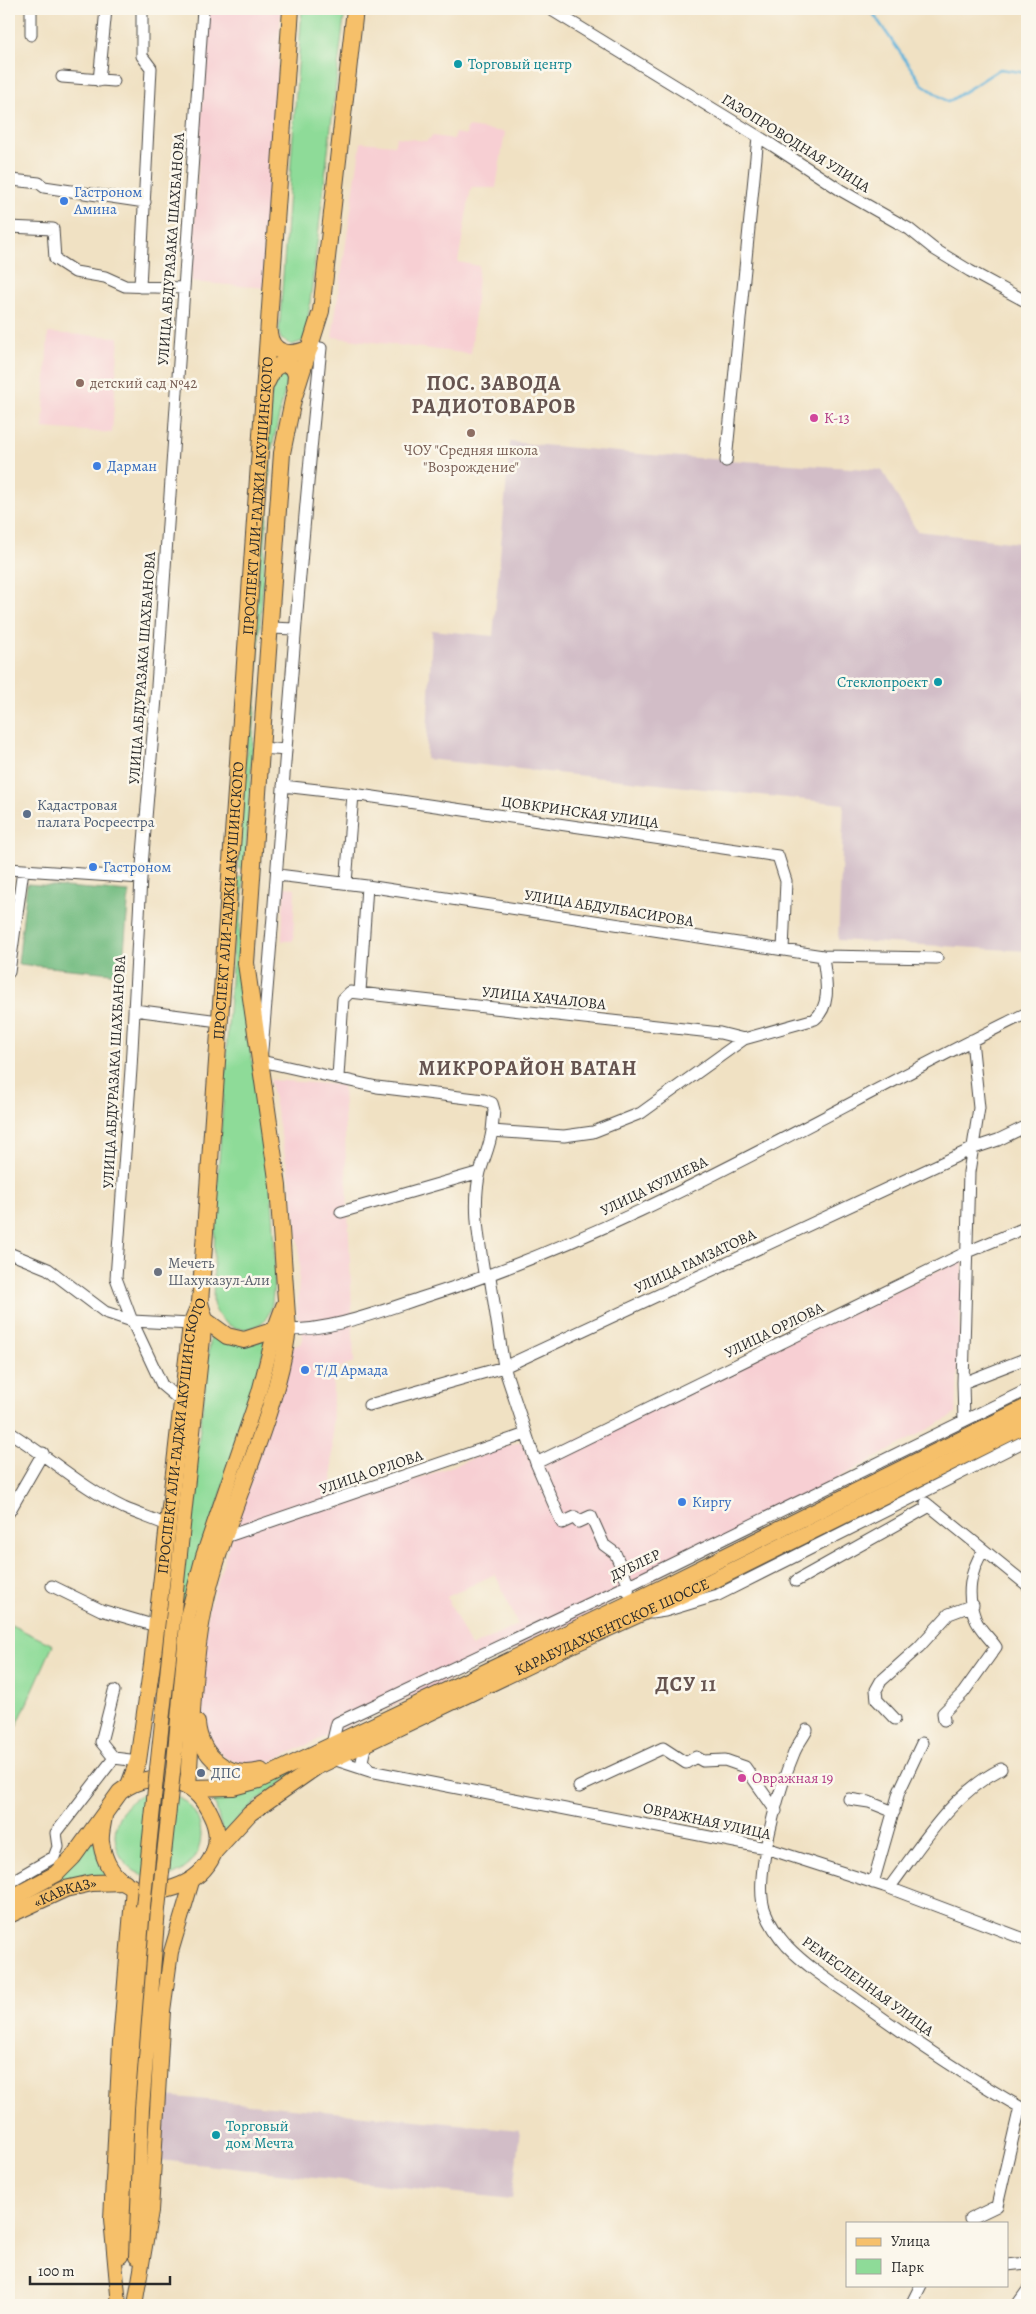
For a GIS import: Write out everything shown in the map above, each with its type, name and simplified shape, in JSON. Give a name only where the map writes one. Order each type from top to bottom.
[{"type":"highway","name":"ПРОСПЕКТ АЛИ-ГАДЖИ АКУШИНСКОГО","points":[[129,1785],[138,1761],[156,1626],[181,1401],[198,1322],[200,1303],[264,392],[279,212],[291,9]]},
{"type":"highway","name":"ПРОСПЕКТ АЛИ-ГАДЖИ АКУШИНСКОГО","points":[[281,1330],[285,1303],[278,1186],[246,963],[282,453],[293,400],[321,307],[356,13]]},
{"type":"highway","points":[[269,330],[270,341],[282,352],[298,353],[310,348]]},
{"type":"highway","points":[[264,392],[274,368],[279,364],[289,365],[293,367],[296,375],[293,400]]},
{"type":"highway","points":[[230,877],[242,872],[252,879]]},
{"type":"highway","points":[[190,1788],[194,1687],[202,1618],[225,1537],[269,1408],[285,1350],[281,1330],[244,1340],[227,1336],[198,1322]]},
{"type":"highway","name":"КАРАБУДАХКЕНТСКОЕ ШОССЕ","points":[[190,1788],[233,1787],[259,1780],[295,1762],[366,1743],[1027,1407]]},
{"type":"highway","name":"КАРАБУДАХКЕНТСКОЕ ШОССЕ","points":[[214,1852],[250,1813],[272,1795],[316,1767],[332,1752],[630,1610],[712,1581],[1027,1424]]},
{"type":"highway","points":[[194,1687],[198,1733],[203,1749],[214,1761],[241,1773],[254,1773],[295,1762]]},
{"type":"highway","points":[[9,1899],[56,1874],[73,1857],[104,1816],[109,1805],[129,1785],[152,1778],[172,1780],[190,1788],[203,1799],[213,1818],[216,1836],[214,1852],[205,1867],[194,1878],[179,1888],[165,1892],[148,1892],[129,1884],[116,1874],[105,1857],[101,1840],[104,1816]]},
{"type":"highway","name":"«КАВКАЗ»","points":[[9,1915],[65,1889],[92,1883],[129,1884]]},
{"type":"main road","points":[[119,2305],[127,2109],[143,1907],[198,1322]]},
{"type":"main road","points":[[134,2305],[142,2108],[158,1909],[188,1613],[203,1556],[281,1330]]},
{"type":"main road","points":[[134,2305],[151,2211],[162,2011],[171,1952],[194,1878]]},
{"type":"main road","points":[[119,2305],[111,2219],[129,1884]]},
{"type":"street","points":[[31,9],[31,35]]},
{"type":"street","points":[[99,81],[106,9]]},
{"type":"street","points":[[140,287],[151,68],[142,56],[142,9]]},
{"type":"street","name":"УЛИЦА АБДУРАЗАКА ШАХБАНОВА","points":[[181,1401],[162,1385],[132,1321],[116,1278],[141,878],[157,686],[203,9]]},
{"type":"street","name":"ГАЗОПРОВОДНАЯ УЛИЦА","points":[[550,9],[842,191],[909,230],[934,249],[1027,302]]},
{"type":"street","points":[[62,77],[114,81]]},
{"type":"street","points":[[726,462],[758,137]]},
{"type":"street","points":[[12,180],[40,183],[44,187],[86,195],[145,202]]},
{"type":"street","points":[[9,227],[53,229],[55,259],[75,272],[105,277],[125,286],[184,288]]},
{"type":"street","points":[[310,348],[321,348],[306,496],[283,786],[278,875],[261,1061],[377,1087],[484,1100],[492,1103],[494,1110],[492,1131],[480,1172],[476,1206],[477,1228],[484,1273],[490,1277],[504,1367],[536,1463],[562,1523],[575,1517],[578,1522],[590,1516],[604,1545],[615,1553],[629,1585],[630,1610],[665,1612],[718,1595],[1027,1440]]},
{"type":"street","points":[[271,628],[295,629]]},
{"type":"street","points":[[262,748],[286,750]]},
{"type":"street","name":"ЦОВКРИНСКАЯ УЛИЦА","points":[[283,786],[353,794],[778,856],[786,880],[783,950]]},
{"type":"street","points":[[346,883],[353,794]]},
{"type":"street","points":[[9,869],[141,878]]},
{"type":"street","points":[[9,972],[23,870]]},
{"type":"street","name":"УЛИЦА АБДУЛБАСИРОВА","points":[[278,875],[367,886],[823,956],[937,958]]},
{"type":"street","points":[[360,992],[367,886]]},
{"type":"street","points":[[492,1131],[564,1136],[593,1132],[641,1113],[744,1039],[814,1019],[823,1011],[827,1000],[823,956]]},
{"type":"street","name":"УЛИЦА ХАЧАЛОВА","points":[[338,1077],[343,999],[350,992],[720,1033],[744,1039]]},
{"type":"street","points":[[134,1010],[219,1021]]},
{"type":"street","name":"УЛИЦА КУЛИЕВА","points":[[281,1330],[304,1330],[348,1321],[490,1277],[629,1217],[1027,1013]]},
{"type":"street","points":[[964,1421],[963,1383],[969,1172],[979,1108],[972,1040]]},
{"type":"street","name":"УЛИЦА ГАМЗАТОВА","points":[[369,1405],[504,1367],[974,1148],[998,1140],[1027,1126]]},
{"type":"street","points":[[341,1212],[480,1172]]},
{"type":"street","name":"УЛИЦА ОРЛОВА","points":[[536,1463],[967,1252],[1027,1227]]},
{"type":"street","points":[[9,1252],[48,1269],[105,1312],[132,1321],[198,1322]]},
{"type":"street","points":[[963,1383],[1027,1358]]},
{"type":"street","name":"ДУБЛЕР","points":[[332,1752],[337,1723],[629,1585],[1027,1390]]},
{"type":"street","points":[[9,1432],[43,1453],[75,1478],[123,1508],[167,1525]]},
{"type":"street","name":"УЛИЦА ОРЛОВА","points":[[225,1537],[526,1434]]},
{"type":"street","points":[[9,1512],[43,1453]]},
{"type":"street","points":[[916,1496],[1027,1585]]},
{"type":"street","points":[[796,1581],[930,1506]]},
{"type":"street","points":[[944,1720],[943,1713],[963,1693],[996,1646],[975,1619],[973,1605],[970,1583],[974,1566],[983,1551]]},
{"type":"street","points":[[52,1586],[100,1610],[156,1626]]},
{"type":"street","points":[[895,1719],[877,1700],[876,1690],[881,1681],[919,1647],[949,1614],[973,1605]]},
{"type":"street","points":[[114,1691],[101,1742],[114,1758],[138,1761]]},
{"type":"street","name":"РЕМЕСЛЕННАЯ УЛИЦА","points":[[807,1730],[794,1752],[767,1844],[761,1878],[764,1910],[771,1924],[788,1947],[895,2027],[1024,2109]]},
{"type":"street","points":[[366,1743],[362,1761],[370,1771]]},
{"type":"street","points":[[873,1883],[900,1792],[922,1743]]},
{"type":"street","points":[[579,1787],[663,1748],[686,1763],[696,1757],[703,1761],[724,1760],[745,1766],[776,1810]]},
{"type":"street","name":"ОВРАЖНАЯ УЛИЦА","points":[[332,1752],[370,1771],[767,1844],[1027,1940]]},
{"type":"street","points":[[9,1883],[54,1857],[58,1847],[56,1833],[114,1758]]},
{"type":"street","points":[[889,1888],[946,1812],[988,1775],[1001,1769]]},
{"type":"street","points":[[849,1799],[869,1802],[894,1812]]},
{"type":"street","points":[[970,2219],[997,2206],[1024,2109]]},
{"type":"street","points":[[1008,2265],[1027,2263]]},
{"type":"street","points":[[911,2305],[920,2286]]},
{"type":"street","points":[[1017,2305],[1027,2291]]},
{"type":"shaded area","points":[[208,9],[281,9],[268,288],[191,282]]},
{"type":"shaded area","points":[[467,127],[505,132],[496,188],[471,188],[458,262],[479,266],[471,354],[332,337],[361,142],[394,145],[397,137],[426,141],[433,136],[454,139],[455,133],[466,135]]},
{"type":"shaded area","name":"детский сад №42","points":[[48,333],[119,337],[112,433],[43,428]]},
{"type":"shaded area","points":[[510,442],[651,455],[882,470],[917,531],[1027,544],[1027,951],[838,940],[844,804],[426,759],[432,630],[493,636]]},
{"type":"shaded area","points":[[284,887],[295,888],[293,941],[282,941]]},
{"type":"shaded area","points":[[270,1080],[343,1085],[354,1363],[333,1370],[332,1510],[521,1441],[530,1462],[963,1259],[956,1414],[577,1621],[272,1761],[257,1765],[243,1765],[224,1757],[205,1734],[200,1708],[208,1611],[291,1348],[302,1343],[302,1322],[297,1316],[300,1256],[292,1191]],"holes":[[[495,1574],[518,1625],[471,1647],[447,1597]]]},
{"type":"shaded area","points":[[166,2096],[520,2130],[512,2199],[160,2160]]},
{"type":"green space","points":[[302,9],[345,9],[306,336],[303,341],[292,345],[281,339],[279,333]]},
{"type":"green space","points":[[284,371],[287,380],[271,453],[245,869],[238,868],[272,378]]},
{"type":"green space","points":[[238,877],[244,877],[238,968],[269,1170],[275,1238],[275,1272],[272,1303],[262,1323],[244,1329],[234,1327],[225,1322],[218,1314],[213,1303],[215,1220]]},
{"type":"green space","points":[[27,884],[129,892],[122,974],[18,964]]},
{"type":"green space","points":[[211,1334],[266,1340],[253,1393],[181,1622],[166,1770],[163,1770],[177,1625]]},
{"type":"green space","points":[[9,1624],[53,1645],[9,1743]]},
{"type":"green space","points":[[311,1765],[264,1796],[223,1834],[215,1804],[206,1792]]},
{"type":"green space","points":[[158,1792],[174,1796],[188,1805],[197,1819],[201,1835],[197,1851],[188,1865],[174,1874],[158,1878],[142,1874],[128,1865],[119,1851],[115,1835],[119,1819],[128,1805],[142,1796]]},
{"type":"green space","points":[[94,1839],[101,1867],[109,1877],[21,1899]]},
{"type":"waterway","points":[[870,9],[922,84],[948,102],[1000,69],[1027,73]]},
{"type":"place","name":"Торговый центр","points":[[458,64]]},
{"type":"place","name":"Гастроном Амина","points":[[64,201]]},
{"type":"place","name":"детский сад №42","points":[[80,383]]},
{"type":"place","name":"К-13","points":[[814,418]]},
{"type":"place","name":"ЧОУ \"Средняя школа \"Возрождение\"","points":[[471,433]]},
{"type":"place","name":"Дарман","points":[[97,466]]},
{"type":"place","name":"Стеклопроект","points":[[938,682]]},
{"type":"place","name":"Кадастровая палата Росреестра","points":[[27,814]]},
{"type":"place","name":"Гастроном","points":[[93,867]]},
{"type":"place","name":"Мечеть Шахуказул-Али","points":[[158,1272]]},
{"type":"place","name":"Т/Д Армада","points":[[305,1370]]},
{"type":"place","name":"Киргу","points":[[682,1502]]},
{"type":"place","name":"ДПС","points":[[201,1773]]},
{"type":"place","name":"Овражная 19","points":[[742,1778]]},
{"type":"place","name":"Торговый дом Мечта","points":[[216,2135]]},
{"type":"district","name":"ПОС. ЗАВОДА РАДИОТОВАРОВ","points":[[494,394]]},
{"type":"district","name":"МИКРОРАЙОН ВАТАН","points":[[528,1068]]},
{"type":"district","name":"ДСУ 11","points":[[686,1684]]}]
